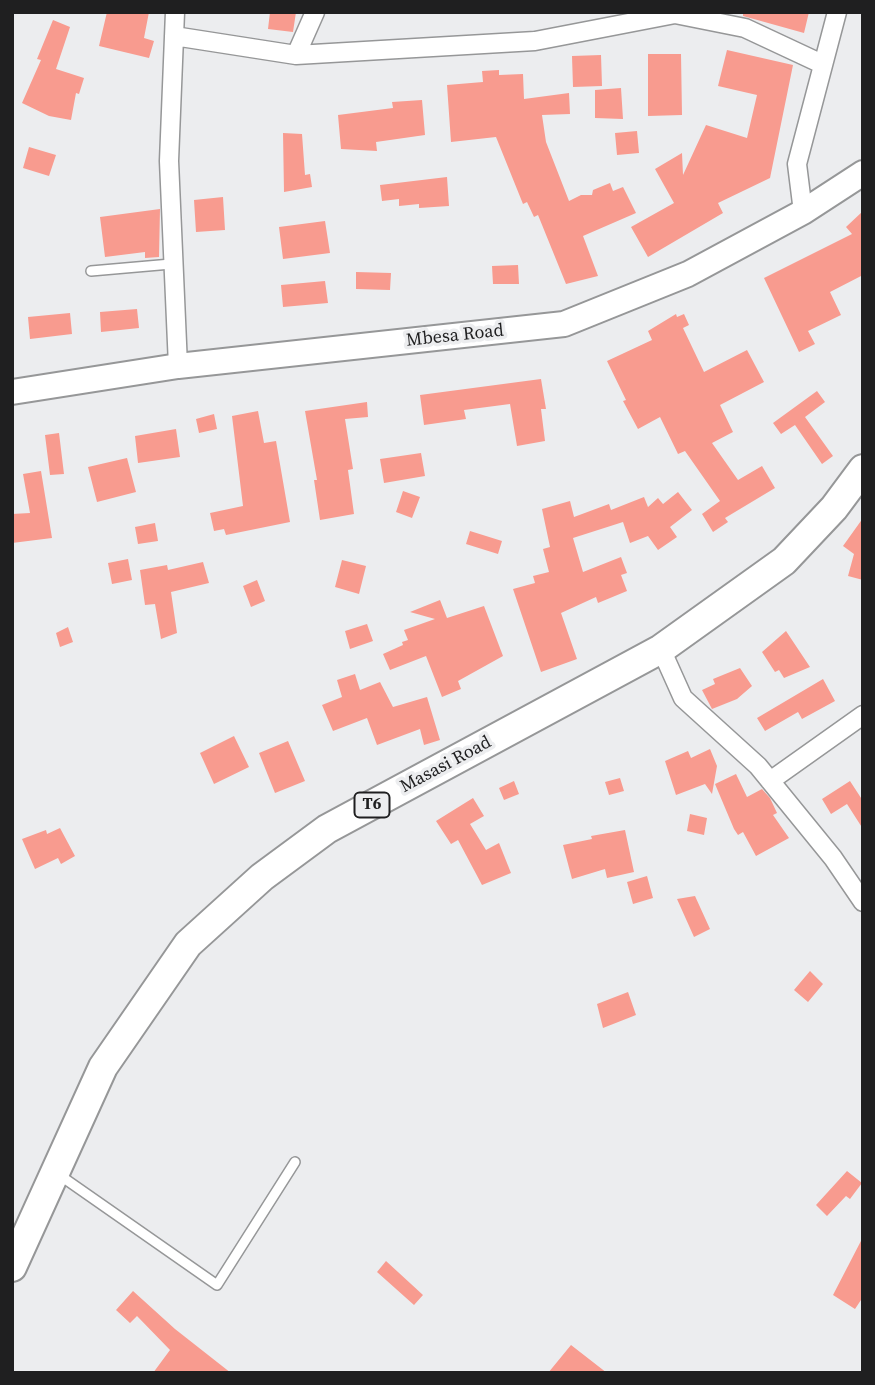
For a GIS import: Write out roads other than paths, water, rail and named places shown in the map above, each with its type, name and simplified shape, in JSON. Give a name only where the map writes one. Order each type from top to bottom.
[{"type":"highway","name":"Masasi Road","points":[[12,1267],[103,1067],[188,944],[262,877],[327,830],[661,649],[784,561],[861,477]]},
{"type":"main road","name":"Mbesa Road","points":[[12,392],[178,366],[564,324],[688,274],[803,212],[863,173]]},
{"type":"street","points":[[175,12],[169,161],[171,264],[178,366]]},
{"type":"street","points":[[296,55],[315,12]]},
{"type":"street","points":[[803,212],[797,164],[837,12]]},
{"type":"street","points":[[174,36],[296,55],[535,41],[675,14],[745,28],[822,64]]},
{"type":"street","points":[[661,649],[684,698],[770,781],[833,858],[863,902]]},
{"type":"street","points":[[770,781],[863,715]]},
{"type":"lane","points":[[91,271],[171,264]]},
{"type":"lane","points":[[54,1171],[217,1285],[295,1162]]}]
